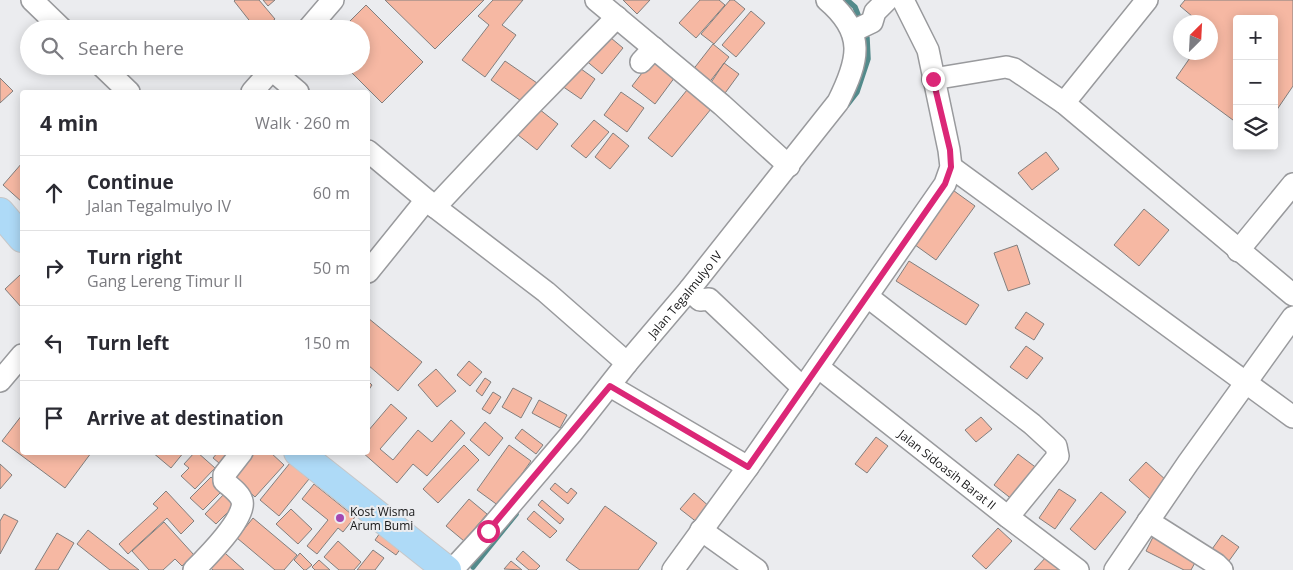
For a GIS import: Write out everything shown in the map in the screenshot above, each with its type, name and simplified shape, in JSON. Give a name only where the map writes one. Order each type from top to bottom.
[{"type":"main road","points":[[0,212],[20,236]]},
{"type":"main road","points":[[302,455],[447,570]]},
{"type":"street","points":[[32,0],[53,20]]},
{"type":"street","points":[[596,0],[616,17],[647,55],[722,105],[789,166]]},
{"type":"street","points":[[827,0],[849,23],[861,27],[887,0]]},
{"type":"street","points":[[673,570],[868,297],[945,184],[951,167],[950,150],[928,50],[903,0]]},
{"type":"street","points":[[1064,103],[1147,0]]},
{"type":"street","points":[[313,20],[323,4]]},
{"type":"street","points":[[370,270],[431,204],[616,17]]},
{"type":"street","name":"Jalan Tegalmulyo IV","points":[[452,570],[616,389],[627,363],[694,294],[838,102],[851,75],[861,27]]},
{"type":"street","points":[[933,79],[1006,67],[1014,69],[1064,103],[1238,251],[1293,295]]},
{"type":"street","points":[[111,75],[127,90]]},
{"type":"street","points":[[254,90],[267,75]]},
{"type":"street","points":[[280,75],[296,90]]},
{"type":"street","points":[[370,153],[431,204],[546,292],[627,363]]},
{"type":"street","points":[[951,167],[1293,417]]},
{"type":"street","points":[[1238,251],[1293,184]]},
{"type":"street","points":[[694,294],[709,299],[802,388]]},
{"type":"street","points":[[868,297],[1032,424],[1056,446],[1058,456],[1008,517]]},
{"type":"street","points":[[1115,570],[1188,463],[1293,317]]},
{"type":"street","points":[[0,381],[20,357]]},
{"type":"street","name":"Jalan Sidoasih Barat II","points":[[818,367],[1078,570]]},
{"type":"street","points":[[616,389],[748,467]]},
{"type":"street","points":[[194,570],[227,534],[242,510],[243,502],[240,497],[224,481],[224,475],[240,455]]},
{"type":"street","points":[[1148,521],[1216,564],[1222,570]]},
{"type":"street","points":[[701,530],[757,570]]},
{"type":"building","points":[[259,0],[275,19],[249,20],[234,1]]},
{"type":"building","points":[[263,0],[275,0],[268,6]]},
{"type":"building","points":[[385,0],[484,0],[435,49]]},
{"type":"building","points":[[493,0],[523,0],[502,25],[516,35],[485,77],[462,60],[489,25],[478,16]]},
{"type":"building","points":[[623,0],[650,0],[637,14]]},
{"type":"building","points":[[700,0],[719,0],[725,5],[696,38],[679,23]]},
{"type":"building","points":[[730,0],[734,0],[745,9],[714,44],[701,34]]},
{"type":"building","points":[[1185,0],[1293,0],[1293,86],[1278,108],[1278,15],[1233,15],[1233,120],[1176,78],[1188,60],[1218,60],[1218,15],[1191,15],[1180,6]]},
{"type":"building","points":[[366,5],[423,62],[382,103],[354,75],[370,75],[370,20],[351,20]]},
{"type":"building","points":[[751,11],[765,23],[736,57],[722,45]]},
{"type":"building","points":[[605,33],[623,48],[602,74],[584,59]]},
{"type":"building","points":[[713,44],[729,57],[708,84],[692,71]]},
{"type":"building","points":[[652,60],[675,77],[655,104],[632,86]]},
{"type":"building","points":[[505,61],[537,83],[524,103],[491,80]]},
{"type":"building","points":[[724,63],[739,74],[720,100],[706,90]]},
{"type":"building","points":[[577,66],[595,79],[581,99],[562,86]]},
{"type":"building","points":[[0,78],[13,91],[0,103]]},
{"type":"building","points":[[687,90],[711,109],[672,157],[648,138]]},
{"type":"building","points":[[621,92],[644,108],[627,132],[604,115]]},
{"type":"building","points":[[539,109],[558,124],[537,150],[518,135]]},
{"type":"building","points":[[594,120],[609,132],[586,158],[571,146]]},
{"type":"building","points":[[613,133],[629,146],[610,169],[595,157]]},
{"type":"building","points":[[1046,152],[1059,169],[1032,190],[1018,173]]},
{"type":"building","points":[[20,165],[20,200],[3,185]]},
{"type":"building","points":[[950,188],[975,206],[936,260],[911,242]]},
{"type":"building","points":[[1144,209],[1169,230],[1139,266],[1114,245]]},
{"type":"building","points":[[1017,245],[1030,284],[1008,291],[994,253]]},
{"type":"building","points":[[909,261],[979,305],[966,325],[896,281]]},
{"type":"building","points":[[20,275],[20,306],[5,289]]},
{"type":"building","points":[[1026,312],[1044,324],[1034,340],[1015,328]]},
{"type":"building","points":[[370,320],[422,362],[398,391],[370,367]]},
{"type":"building","points":[[1026,346],[1043,358],[1027,379],[1010,367]]},
{"type":"building","points":[[469,361],[482,372],[470,386],[457,375]]},
{"type":"building","points":[[436,369],[456,391],[437,407],[418,385]]},
{"type":"building","points":[[485,378],[491,382],[482,396],[476,391]]},
{"type":"building","points":[[513,388],[532,398],[521,418],[502,407]]},
{"type":"building","points":[[493,392],[501,397],[490,414],[482,409]]},
{"type":"building","points":[[539,400],[567,415],[560,428],[532,413]]},
{"type":"building","points":[[391,404],[407,418],[380,449],[393,460],[418,430],[432,442],[451,420],[465,433],[427,476],[413,464],[397,483],[365,455],[370,455],[370,429]]},
{"type":"building","points":[[981,417],[992,429],[976,442],[965,430]]},
{"type":"building","points":[[20,418],[20,454],[2,441]]},
{"type":"building","points":[[485,422],[503,438],[489,456],[470,440]]},
{"type":"building","points":[[522,429],[543,445],[536,454],[515,438]]},
{"type":"building","points":[[876,437],[888,446],[867,473],[855,464]]},
{"type":"building","points":[[464,445],[479,460],[438,503],[423,489]]},
{"type":"building","points":[[509,445],[531,461],[499,506],[477,490]]},
{"type":"building","points":[[1018,454],[1038,469],[1013,500],[994,485]]},
{"type":"building","points":[[21,455],[90,455],[65,488]]},
{"type":"building","points":[[156,455],[182,455],[171,468]]},
{"type":"building","points":[[192,455],[200,455],[215,468],[195,489],[181,476],[189,468],[184,464]]},
{"type":"building","points":[[216,455],[236,455],[225,468],[213,458]]},
{"type":"building","points":[[249,455],[273,455],[284,465],[255,497],[231,475]]},
{"type":"building","points":[[1146,462],[1167,481],[1150,499],[1129,480]]},
{"type":"building","points":[[290,463],[309,479],[279,516],[260,500]]},
{"type":"building","points":[[0,464],[12,475],[0,489]]},
{"type":"building","points":[[211,477],[224,489],[203,510],[190,498]]},
{"type":"building","points":[[555,483],[567,493],[571,488],[577,493],[568,504],[550,489]]},
{"type":"building","name":"Kost Wisma Arum Bumi","points":[[314,484],[355,517],[343,532],[338,528],[317,554],[307,546],[328,520],[302,499]]},
{"type":"building","points":[[1059,489],[1076,500],[1055,529],[1039,518]]},
{"type":"building","points":[[166,491],[194,521],[181,534],[167,518],[128,554],[119,544],[158,508],[153,504]]},
{"type":"building","points":[[226,492],[237,503],[216,524],[205,514]]},
{"type":"building","points":[[1101,492],[1126,512],[1095,550],[1070,529]]},
{"type":"building","points":[[694,493],[711,508],[698,523],[680,509]]},
{"type":"building","points":[[469,499],[487,514],[464,541],[446,526]]},
{"type":"building","points":[[542,500],[564,519],[560,524],[538,505]]},
{"type":"building","points":[[605,506],[657,543],[638,570],[580,570],[566,560]]},
{"type":"building","points":[[291,509],[312,529],[298,544],[276,524]]},
{"type":"building","points":[[534,511],[557,531],[550,538],[527,519]]},
{"type":"building","points":[[4,514],[18,521],[0,554],[0,521]]},
{"type":"building","points":[[253,518],[297,555],[284,570],[275,570],[237,538]]},
{"type":"building","points":[[164,522],[194,555],[182,566],[175,559],[163,570],[149,570],[132,551]]},
{"type":"building","points":[[998,528],[1012,541],[986,569],[972,556]]},
{"type":"building","points":[[88,530],[139,570],[110,570],[77,544]]},
{"type":"building","points":[[57,533],[74,543],[58,570],[35,570]]},
{"type":"building","points":[[380,533],[401,548],[396,555],[375,540]]},
{"type":"building","points":[[1154,535],[1198,557],[1191,570],[1184,570],[1146,551]]},
{"type":"building","points":[[1222,535],[1239,547],[1226,565],[1210,552]]},
{"type":"building","points":[[338,541],[361,562],[354,570],[339,570],[324,557]]},
{"type":"building","points":[[217,546],[244,570],[213,570],[204,562]]},
{"type":"building","points":[[373,550],[384,558],[375,570],[357,570]]},
{"type":"building","points":[[523,551],[540,566],[536,570],[529,570],[516,559]]},
{"type":"building","points":[[300,553],[312,565],[306,570],[294,560]]},
{"type":"building","points":[[1048,555],[1066,570],[1034,570]]},
{"type":"building","points":[[319,560],[330,570],[315,570],[312,567]]},
{"type":"building","points":[[511,561],[522,570],[504,569]]},
{"type":"waterway","points":[[847,0],[855,7],[867,38],[868,59],[857,92],[847,105]]},
{"type":"waterway","points":[[473,567],[516,514]]},
{"type":"place","name":"Kost Wisma Arum Bumi","points":[[340,518]]},
{"type":"route","points":[[488,531],[610,386],[748,467],[945,184],[951,167],[950,150],[933,79]]}]
